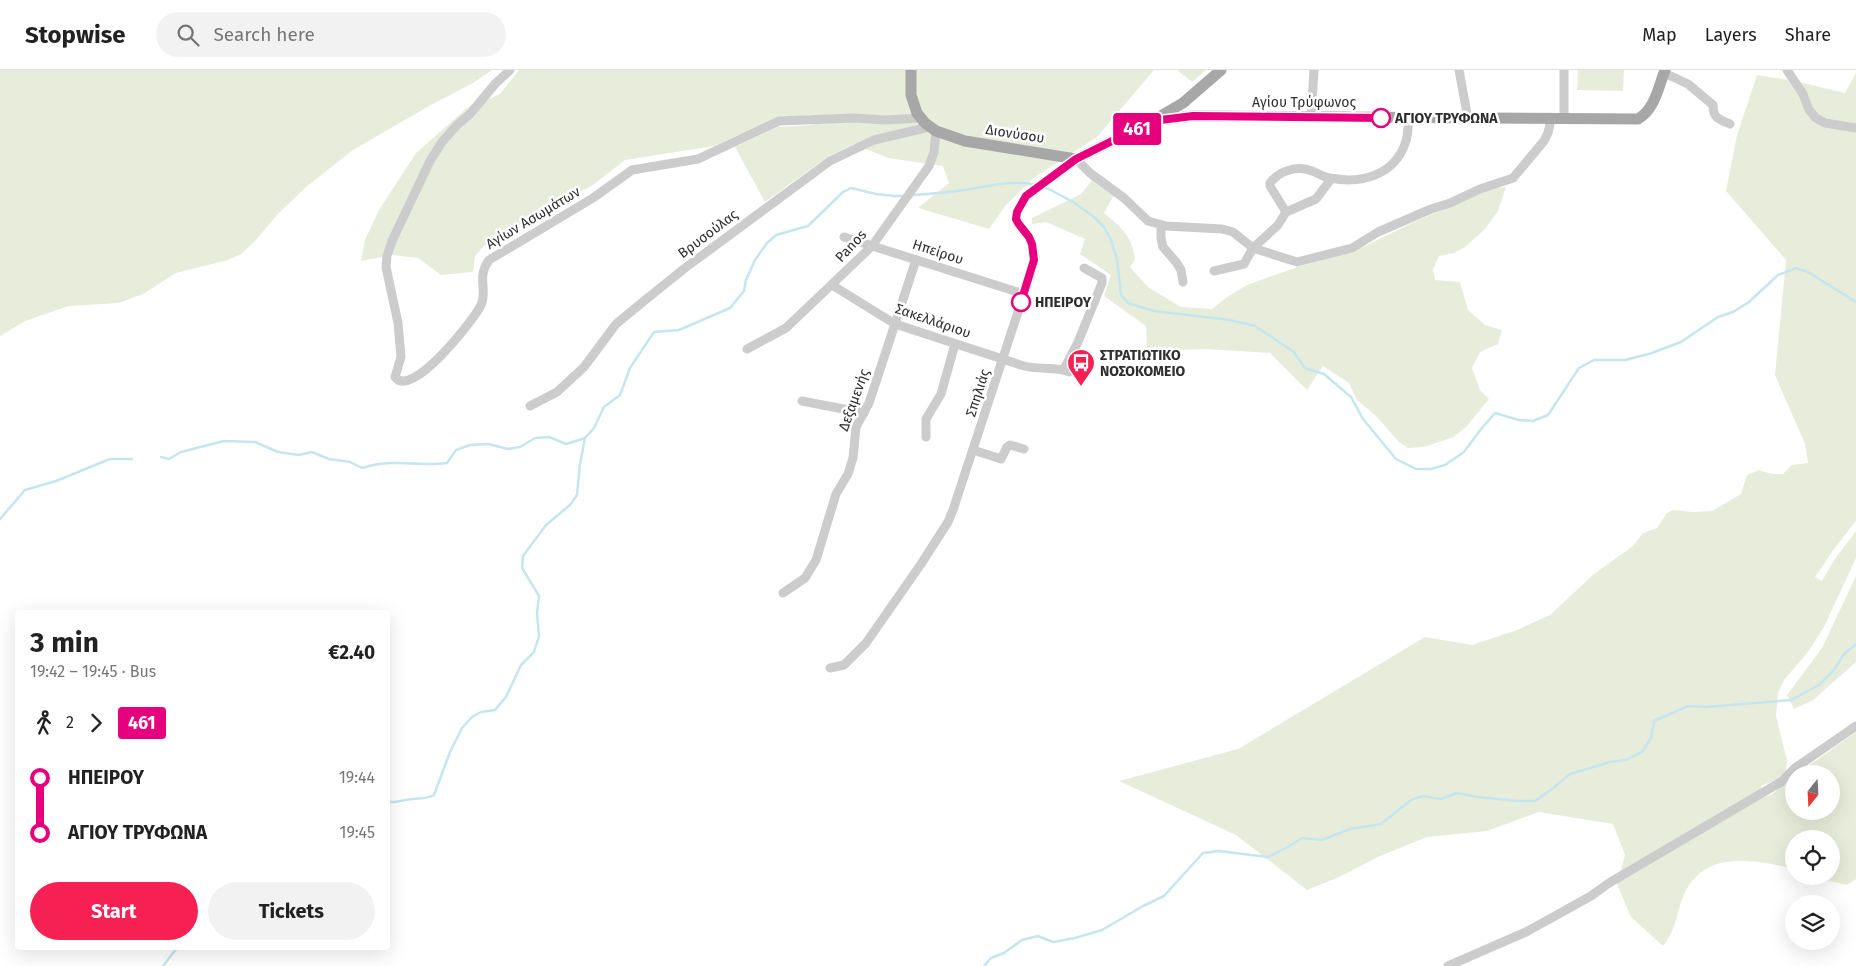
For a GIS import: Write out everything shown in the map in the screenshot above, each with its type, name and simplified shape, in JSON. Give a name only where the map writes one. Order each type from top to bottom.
[{"type":"main road","name":"Διονύσου","points":[[910,70],[911,95],[921,118],[933,129],[965,141],[1076,159]]},
{"type":"main road","points":[[1076,159],[1184,103],[1220,70]]},
{"type":"main road","name":"Αγίου Τρύφωνος","points":[[1152,121],[1193,116],[1638,119],[1647,114],[1652,107],[1664,72]]},
{"type":"main road","points":[[1184,103],[1183,110],[1193,116]]},
{"type":"street","name":"Αγίων Ασωμάτων","points":[[510,70],[494,84],[470,114],[442,142],[424,174],[387,256],[386,267],[398,323],[401,357],[395,372],[396,380],[402,382],[411,380],[433,364],[450,346],[477,310],[483,298],[482,272],[489,260],[593,198],[632,170],[698,159],[779,121],[921,118]]},
{"type":"street","points":[[1312,118],[1314,70]]},
{"type":"street","points":[[1459,70],[1468,119]]},
{"type":"street","points":[[1564,70],[1564,120]]},
{"type":"street","points":[[1787,70],[1804,94],[1809,110],[1816,118],[1825,122],[1856,128]]},
{"type":"street","points":[[1664,72],[1688,84],[1713,105],[1715,116],[1730,124]]},
{"type":"street","points":[[1286,212],[1270,186],[1274,178],[1289,170],[1300,169],[1310,170],[1331,179],[1363,179],[1373,177],[1384,172],[1393,164],[1406,141],[1409,118]]},
{"type":"street","points":[[1076,159],[1090,173],[1124,198],[1148,220],[1162,225],[1222,229],[1233,232],[1253,248],[1297,262],[1352,248],[1378,232],[1480,189],[1513,178],[1544,141],[1551,119]]},
{"type":"street","name":"Panos","points":[[747,349],[786,328],[810,308],[872,246],[914,190],[929,166],[934,152],[933,129]]},
{"type":"street","name":"Βρυσούλας","points":[[530,406],[557,392],[584,367],[616,324],[644,301],[830,160],[874,140],[933,129]]},
{"type":"street","name":"Σπηλιάς","points":[[830,668],[844,665],[866,642],[948,522],[1032,268],[1034,252],[1029,237],[1018,223],[1017,212],[1026,196],[1076,159]]},
{"type":"street","points":[[1214,271],[1244,264],[1253,248],[1278,225],[1286,212],[1316,199],[1331,179]]},
{"type":"street","points":[[1162,225],[1161,238],[1163,247],[1176,262],[1183,282]]},
{"type":"street","name":"Ηπείρου","points":[[844,237],[1024,294]]},
{"type":"street","name":"Δεξαμενής","points":[[783,594],[805,578],[816,560],[836,494],[853,458],[856,427],[869,403],[916,260]]},
{"type":"street","name":"Σακελλάριου","points":[[832,285],[895,324],[1028,367],[1066,371],[1102,283],[1102,278],[1084,268]]},
{"type":"street","points":[[926,437],[926,419],[941,394],[955,344]]},
{"type":"street","points":[[802,401],[864,412]]},
{"type":"street","points":[[973,450],[1001,458],[1010,445],[1024,449]]},
{"type":"street","points":[[1448,966],[1526,932],[1591,896],[1609,883],[1781,782],[1795,768],[1856,726]]},
{"type":"green space","points":[[0,70],[492,70],[473,83],[353,150],[306,187],[241,254],[228,260],[176,273],[143,294],[119,303],[69,306],[25,321],[0,336]]},
{"type":"green space","points":[[519,70],[1154,70],[1097,137],[1035,177],[1006,205],[989,229],[918,208],[949,183],[943,166],[888,158],[854,144],[826,158],[765,202],[735,147],[777,127],[812,125],[812,115],[776,118],[714,146],[625,160],[593,185],[484,246],[475,256],[473,272],[441,275],[418,258],[392,255],[361,261],[365,240],[379,210],[416,153],[467,108],[500,94]]},
{"type":"green space","points":[[1177,70],[1206,70],[1192,82]]},
{"type":"green space","points":[[1578,70],[1624,70],[1623,91],[1577,90]]},
{"type":"green space","points":[[1856,73],[1856,521],[1815,577],[1822,581],[1834,560],[1856,531],[1856,558],[1824,627],[1808,652],[1784,680],[1778,693],[1776,716],[1787,765],[1785,765],[1785,772],[1776,780],[1761,786],[1765,797],[1785,783],[1785,820],[1840,820],[1840,765],[1810,765],[1856,732],[1856,879],[1847,885],[1840,883],[1840,830],[1785,830],[1785,867],[1762,862],[1731,861],[1716,864],[1703,871],[1692,882],[1683,897],[1671,934],[1663,946],[1631,917],[1617,884],[1625,855],[1613,824],[1539,812],[1487,831],[1427,837],[1380,856],[1337,878],[1307,890],[1236,835],[1119,781],[1238,749],[1425,637],[1472,645],[1517,630],[1550,615],[1594,574],[1633,546],[1643,533],[1657,528],[1666,514],[1673,510],[1712,511],[1741,494],[1747,475],[1759,470],[1772,474],[1783,474],[1792,465],[1808,463],[1805,444],[1775,375],[1786,260],[1726,191],[1737,135],[1757,75],[1795,81],[1845,93]]},
{"type":"green space","points":[[1093,179],[1114,195],[1104,213],[1121,228],[1129,239],[1135,260],[1130,267],[1148,287],[1181,307],[1212,309],[1247,285],[1297,267],[1355,251],[1416,221],[1493,188],[1506,187],[1498,211],[1485,229],[1465,247],[1454,253],[1439,256],[1433,269],[1435,280],[1460,282],[1468,310],[1485,325],[1502,330],[1498,344],[1480,352],[1472,368],[1480,390],[1489,399],[1467,426],[1454,437],[1424,447],[1408,448],[1399,442],[1376,416],[1357,400],[1349,383],[1323,366],[1307,390],[1270,353],[1205,349],[1147,351],[1146,326],[1104,296],[1111,275],[1080,254],[1085,239],[1046,222],[1032,224],[1032,218],[1081,194]]},
{"type":"green space","points":[[1856,576],[1856,662],[1813,700],[1794,709],[1787,695],[1822,648]]},
{"type":"waterway","points":[[912,195],[950,192],[1008,183],[1036,185]]},
{"type":"waterway","points":[[1043,187],[1073,202],[1093,216],[1104,227],[1111,240],[1117,259],[1121,295],[1128,303],[1154,311],[1230,320],[1255,326],[1294,352],[1305,368],[1324,374],[1351,397],[1363,419],[1396,459],[1416,469],[1431,469],[1445,465],[1464,452],[1495,413],[1519,420],[1533,421],[1548,415],[1579,368],[1594,360],[1625,360],[1649,354],[1681,342],[1718,317],[1733,312],[1749,302],[1778,275],[1796,268],[1808,272],[1856,302]]},
{"type":"waterway","points":[[161,457],[169,459],[181,452],[224,441],[255,442],[278,452],[299,455],[312,452],[329,459],[350,462],[362,468],[395,463],[447,463],[456,450],[470,445],[488,444],[508,449],[520,447],[535,438],[549,437],[566,444],[585,438],[594,428],[604,407],[620,395],[630,368],[654,332],[679,330],[730,308],[744,291],[746,280],[755,260],[767,243],[776,235],[808,226],[843,192],[851,188],[876,194],[904,196]]},
{"type":"waterway","points":[[390,802],[434,795],[450,752],[462,728],[472,717],[481,712],[495,710],[506,697],[521,665],[534,652],[539,636],[537,613],[539,596],[522,568],[523,556],[546,525],[570,505],[577,495],[585,438]]},
{"type":"waterway","points":[[0,519],[25,490],[56,481],[110,459],[132,459]]},
{"type":"waterway","points":[[984,966],[991,958],[1004,953],[1022,940],[1038,936],[1053,942],[1102,930],[1164,896],[1203,853],[1219,851],[1268,857],[1302,838],[1322,840],[1350,829],[1381,824],[1411,800],[1423,796],[1441,799],[1457,793],[1477,797],[1535,801],[1570,774],[1610,762],[1626,760],[1642,752],[1651,738],[1654,721],[1688,706],[1705,707],[1791,700],[1819,685],[1834,670],[1844,654],[1856,644]]},
{"type":"waterway","points":[[163,966],[175,950]]},
{"type":"bus line","name":"461","points":[[1021,302],[1032,268],[1034,252],[1029,237],[1016,219],[1017,212],[1026,196],[1076,159],[1152,121],[1174,117],[1381,118]]},
{"type":"place","name":"ΑΓΙΟΥ ΤΡΥΦΩΝΑ","points":[[1381,118]]},
{"type":"place","name":"ΗΠΕΙΡΟΥ","points":[[1021,302]]},
{"type":"place","name":"ΣΤΡΑΤΙΩΤΙΚΟ ΝΟΣΟΚΟΜΕΙΟ","points":[[1081,387]]}]
